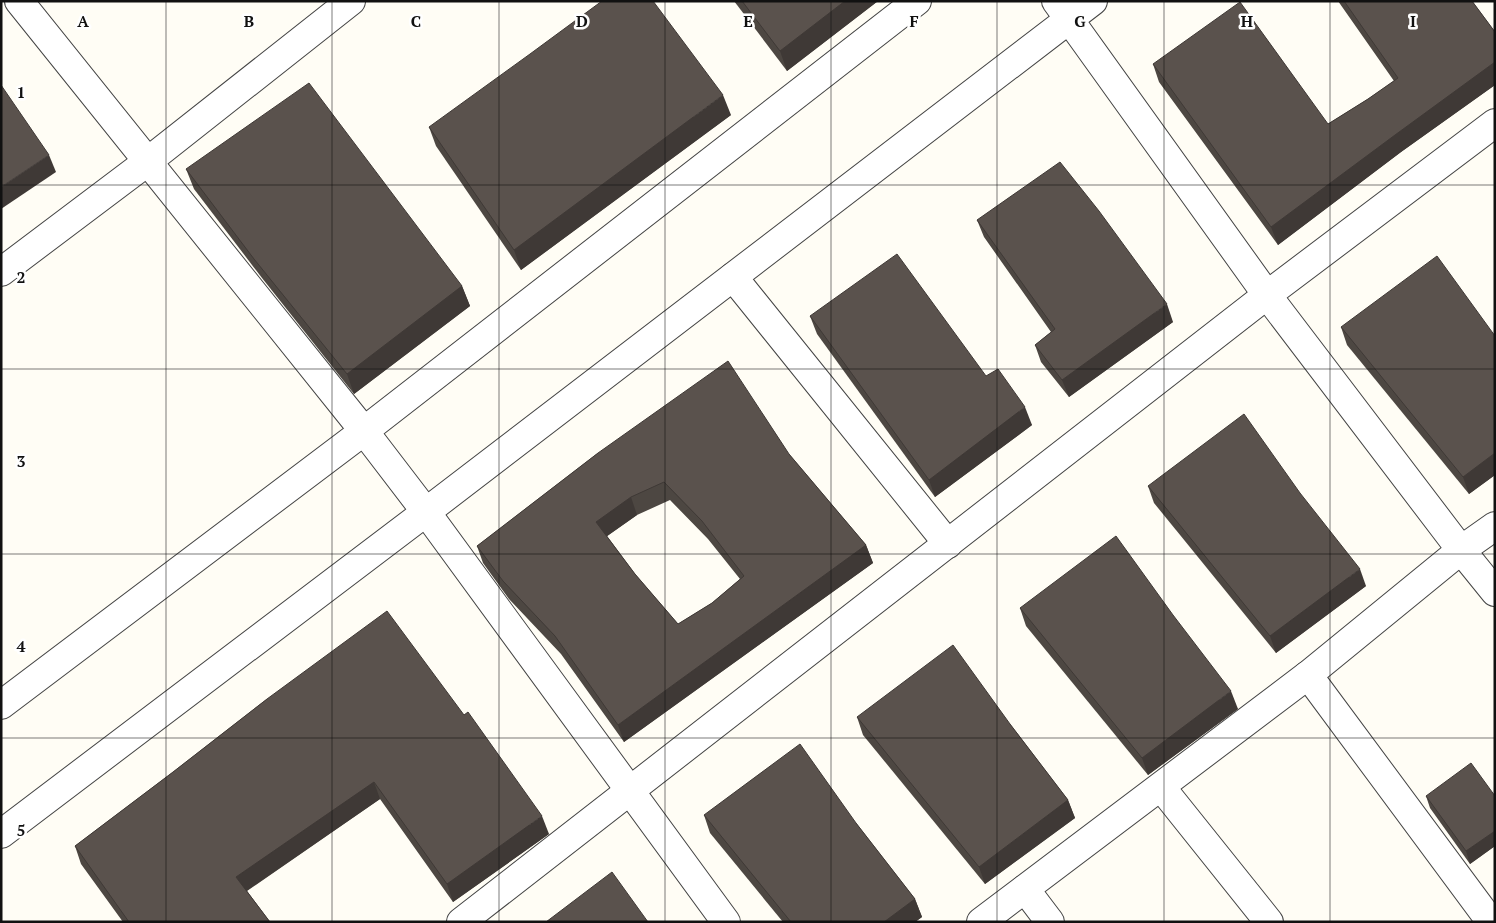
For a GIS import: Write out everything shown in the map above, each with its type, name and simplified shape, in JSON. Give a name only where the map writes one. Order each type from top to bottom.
[{"type":"street","points":[[19,1],[364,431],[426,512],[726,922]]},
{"type":"street","points":[[1,272],[147,162],[351,1]]},
{"type":"street","points":[[1,706],[364,431],[917,1]]},
{"type":"street","points":[[1,834],[426,512],[733,276],[1062,11],[1093,1]]},
{"type":"street","points":[[1062,11],[1267,295],[1495,592]]},
{"type":"street","points":[[461,922],[1267,295],[1495,123]]},
{"type":"street","points":[[733,276],[948,544]]},
{"type":"street","points":[[981,922],[1308,675],[1461,550],[1495,526]]},
{"type":"street","points":[[1308,675],[1491,922]]},
{"type":"street","points":[[1161,787],[1269,922]]},
{"type":"street","points":[[1024,889],[1050,922]]},
{"type":"building","points":[[602,1],[653,1],[723,95],[514,250],[429,127]]},
{"type":"building","points":[[742,1],[845,1],[780,51]]},
{"type":"building","points":[[1344,1],[1472,1],[1495,32],[1495,62],[1271,227],[1153,64],[1240,2],[1328,124],[1398,78]]},
{"type":"building","points":[[309,83],[462,286],[347,374],[254,259],[186,169]]},
{"type":"building","points":[[1,85],[49,155],[1,187]]},
{"type":"building","points":[[1060,162],[1099,211],[1167,304],[1062,380],[1035,345],[1055,329],[977,220]]},
{"type":"building","points":[[897,254],[986,376],[998,369],[1025,407],[929,480],[810,316]]},
{"type":"building","points":[[1437,256],[1495,336],[1495,453],[1463,477],[1341,327]]},
{"type":"building","points":[[728,361],[789,454],[866,545],[618,725],[555,636],[503,581],[477,546],[598,453]],"holes":[[[664,482],[702,521],[744,576],[712,603],[678,624],[635,574],[596,522],[631,497]]]},
{"type":"building","points":[[1244,414],[1300,493],[1360,569],[1270,636],[1148,486]]},
{"type":"building","points":[[1116,536],[1231,691],[1142,758],[1020,608]]},
{"type":"building","points":[[387,611],[464,715],[468,712],[542,816],[447,884],[374,782],[236,877],[270,922],[129,922],[75,846],[267,699]]},
{"type":"building","points":[[953,645],[1068,800],[979,867],[857,717]]},
{"type":"building","points":[[800,744],[856,823],[915,899],[884,922],[791,922],[704,815]]},
{"type":"building","points":[[1471,763],[1495,796],[1495,831],[1466,851],[1426,796]]},
{"type":"building","points":[[612,872],[648,922],[546,922]]}]
